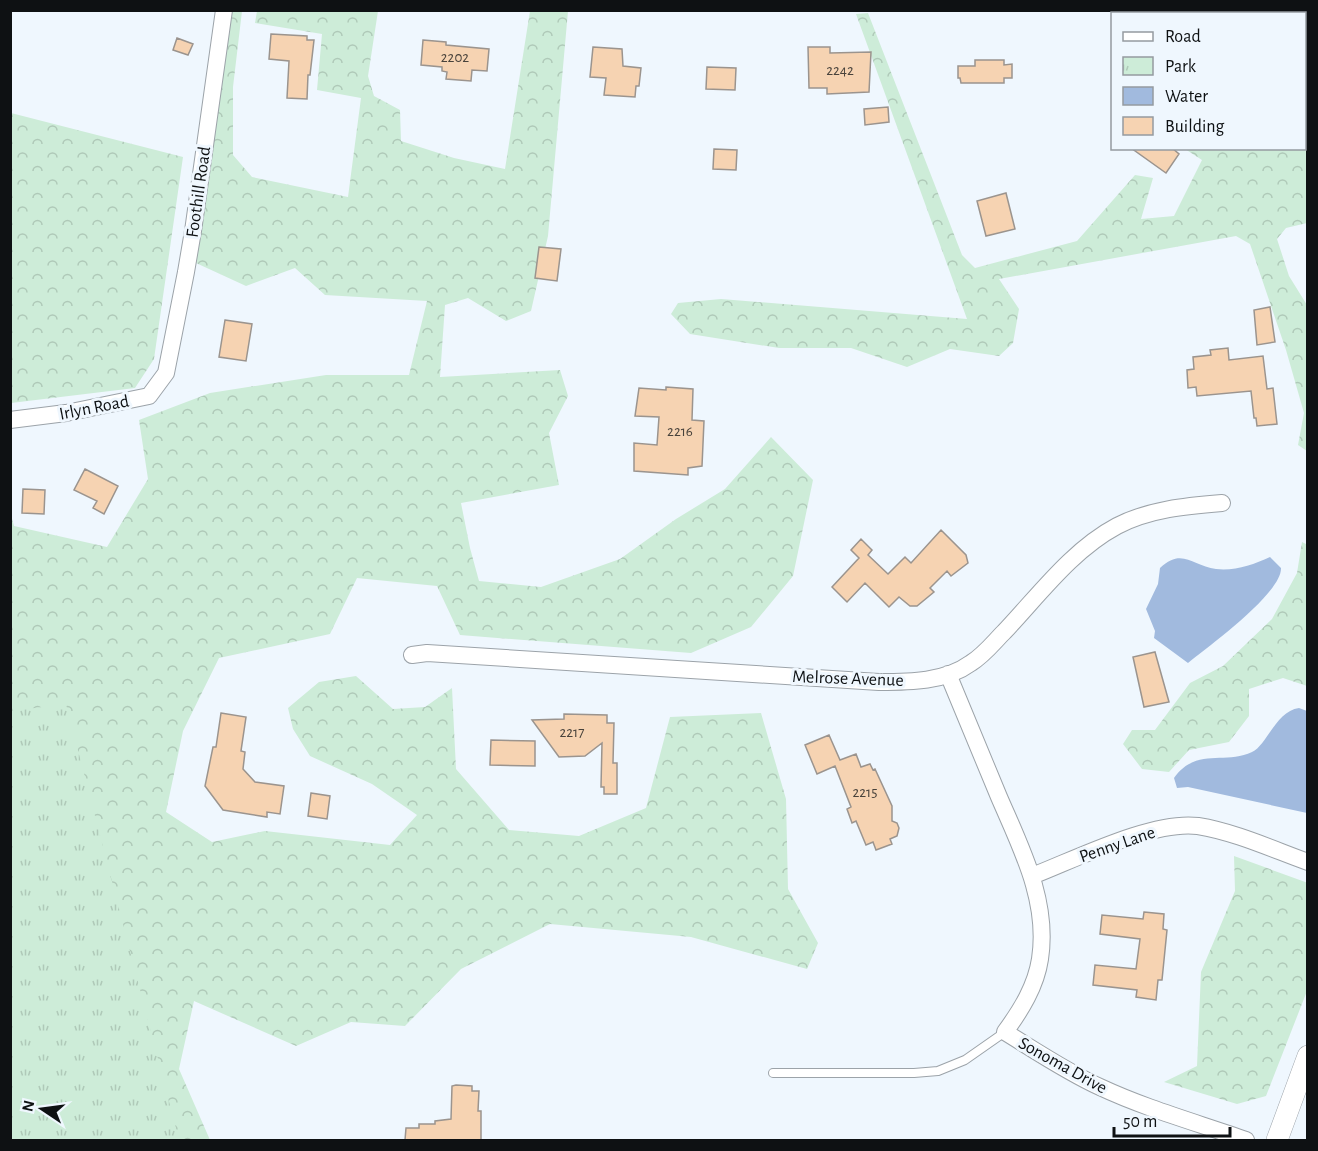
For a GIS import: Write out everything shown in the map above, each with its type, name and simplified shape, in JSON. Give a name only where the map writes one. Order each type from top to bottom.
[{"type":"street","name":"Foothill Road","points":[[166,373],[193,231],[224,10]]},
{"type":"street","name":"Irlyn Road","points":[[10,420],[66,413],[149,396],[166,373]]},
{"type":"street","name":"Melrose Avenue","points":[[412,655],[427,653],[879,682],[927,680],[971,664],[1064,568],[1090,544],[1117,526],[1144,515],[1171,508],[1222,503]]},
{"type":"street","name":"Sonoma Drive","points":[[948,674],[1032,876],[1041,911],[1040,960],[1032,987],[1005,1032],[1068,1071],[1100,1087],[1246,1140]]},
{"type":"street","name":"Penny Lane","points":[[1032,876],[1147,831],[1174,826],[1197,826],[1224,832],[1308,862]]},
{"type":"street","points":[[1276,1140],[1308,1056]]},
{"type":"lane","points":[[773,1073],[938,1071],[966,1060],[1005,1032]]},
{"type":"green space","points":[[1151,10],[1307,11],[1307,223],[1286,228],[1277,239],[1289,276],[1307,305],[1307,451],[1298,445],[1304,413],[1286,350],[1250,244],[1236,236],[999,279],[1019,309],[1013,343],[999,356],[950,349],[907,367],[851,348],[779,348],[690,334],[671,314],[678,303],[721,299],[967,319],[856,14],[868,13],[962,255],[975,268],[1077,241],[1135,175],[1153,178],[1141,219],[1174,216],[1202,160],[1187,150],[1306,150],[1306,12],[1149,12]]},
{"type":"green space","points":[[232,11],[242,11],[233,87],[233,155],[252,177],[348,197],[361,98],[317,90],[322,34],[255,23],[257,11],[378,11],[368,76],[374,96],[400,110],[401,141],[454,158],[505,169],[530,11],[568,11],[548,236],[531,311],[506,321],[468,298],[445,305],[440,377],[560,370],[568,396],[549,433],[559,485],[461,503],[479,581],[541,587],[620,559],[676,519],[725,489],[771,437],[813,480],[793,576],[751,627],[691,653],[460,635],[437,586],[357,578],[330,634],[219,658],[183,731],[166,812],[212,842],[265,831],[390,845],[417,815],[372,784],[310,756],[293,729],[288,708],[319,682],[356,676],[393,709],[425,707],[452,688],[456,769],[509,830],[579,836],[646,808],[670,717],[761,713],[786,799],[788,889],[818,943],[807,969],[691,937],[550,924],[461,969],[405,1026],[351,1022],[296,1046],[194,1001],[179,1069],[210,1140],[47,1140],[11,1102],[10,511],[14,526],[107,547],[148,479],[139,420],[210,393],[326,375],[409,375],[427,301],[325,295],[295,268],[246,286],[196,263]]},
{"type":"green space","points":[[11,113],[183,157],[154,359],[135,388],[11,403]]},
{"type":"green space","points":[[1302,542],[1308,545],[1307,686],[1283,678],[1249,689],[1249,716],[1229,742],[1189,750],[1169,772],[1142,769],[1123,744],[1132,730],[1155,730],[1190,683],[1223,666],[1272,619],[1297,573]]},
{"type":"green space","points":[[66,704],[179,1140],[11,1140],[11,711]]},
{"type":"green space","points":[[1234,856],[1308,883],[1307,991],[1266,1096],[1237,1104],[1164,1082],[1197,1066],[1201,972],[1235,891]]},
{"type":"water","points":[[1270,557],[1281,568],[1278,579],[1270,591],[1258,605],[1188,663],[1154,638],[1155,631],[1146,609],[1158,584],[1160,568],[1168,562],[1181,558],[1216,569],[1230,569],[1250,565]]},
{"type":"water","points":[[1299,708],[1307,711],[1307,813],[1188,787],[1177,788],[1174,778],[1192,763],[1211,758],[1242,756],[1252,752],[1284,715]]},
{"type":"building","points":[[271,34],[307,36],[307,40],[314,40],[310,75],[308,75],[307,99],[287,98],[289,61],[269,59]]},
{"type":"building","points":[[177,38],[193,44],[188,55],[173,50]]},
{"type":"building","points":[[423,40],[446,42],[446,45],[489,49],[487,71],[472,70],[471,81],[446,79],[447,72],[442,71],[442,67],[421,65]]},
{"type":"building","points":[[593,47],[622,49],[623,66],[641,68],[635,97],[604,95],[606,78],[590,77]]},
{"type":"building","points":[[808,47],[830,47],[830,53],[871,52],[869,92],[827,94],[827,88],[809,88]]},
{"type":"building","points":[[975,60],[1004,60],[1004,65],[1012,64],[1012,78],[1004,78],[1004,83],[961,83],[958,78],[958,66],[975,66]]},
{"type":"building","points":[[707,67],[736,68],[735,90],[706,89]]},
{"type":"building","points":[[888,107],[889,122],[865,125],[864,109]]},
{"type":"building","points":[[714,149],[737,150],[736,170],[713,169]]},
{"type":"building","points":[[1134,150],[1174,150],[1179,154],[1166,173]]},
{"type":"building","points":[[1006,193],[1015,229],[986,236],[977,201]]},
{"type":"building","points":[[539,247],[561,249],[557,281],[535,278]]},
{"type":"building","points":[[1270,307],[1275,342],[1257,345],[1254,310]]},
{"type":"building","points":[[225,320],[252,324],[246,361],[219,357]]},
{"type":"building","points":[[1228,348],[1229,360],[1263,356],[1267,389],[1273,388],[1277,424],[1257,426],[1251,391],[1197,396],[1196,387],[1188,388],[1187,370],[1194,369],[1193,357],[1211,355],[1210,350]]},
{"type":"building","points":[[666,387],[693,389],[692,420],[704,421],[702,466],[688,468],[688,475],[634,471],[634,443],[657,445],[659,417],[635,416],[639,388],[666,390]]},
{"type":"building","points":[[85,469],[118,486],[104,514],[93,508],[97,501],[74,490]]},
{"type":"building","points":[[23,489],[45,490],[44,514],[22,513]]},
{"type":"building","points":[[941,530],[966,555],[968,563],[951,576],[947,571],[930,588],[934,592],[917,606],[910,606],[899,597],[889,607],[865,583],[847,602],[832,587],[859,558],[851,550],[861,539],[872,550],[868,555],[888,574],[905,557],[911,563]]},
{"type":"building","points":[[1155,652],[1169,702],[1144,707],[1133,657]]},
{"type":"building","points":[[221,713],[246,717],[241,751],[245,752],[243,769],[255,782],[284,786],[280,814],[267,812],[267,817],[223,810],[205,786],[213,747],[216,747]]},
{"type":"building","points":[[564,714],[607,715],[607,723],[614,723],[613,763],[617,763],[617,794],[604,794],[604,787],[601,787],[602,743],[585,756],[559,757],[532,720],[564,719]]},
{"type":"building","points":[[829,735],[840,760],[856,754],[861,767],[870,764],[873,770],[875,769],[892,806],[892,821],[897,823],[899,828],[897,836],[890,839],[892,844],[876,850],[873,842],[866,845],[856,821],[852,823],[847,809],[851,807],[835,766],[817,774],[805,745]]},
{"type":"building","points":[[491,740],[535,741],[535,766],[490,765]]},
{"type":"building","points":[[311,793],[330,796],[327,819],[308,816]]},
{"type":"building","points":[[1144,912],[1164,914],[1163,929],[1167,930],[1162,980],[1158,980],[1156,1000],[1136,997],[1137,990],[1093,985],[1095,965],[1136,969],[1140,939],[1100,934],[1102,915],[1143,919]]},
{"type":"building","points":[[452,1086],[472,1086],[472,1091],[479,1091],[478,1111],[481,1111],[481,1140],[405,1140],[406,1128],[419,1128],[419,1124],[435,1124],[435,1121],[451,1119]]}]
